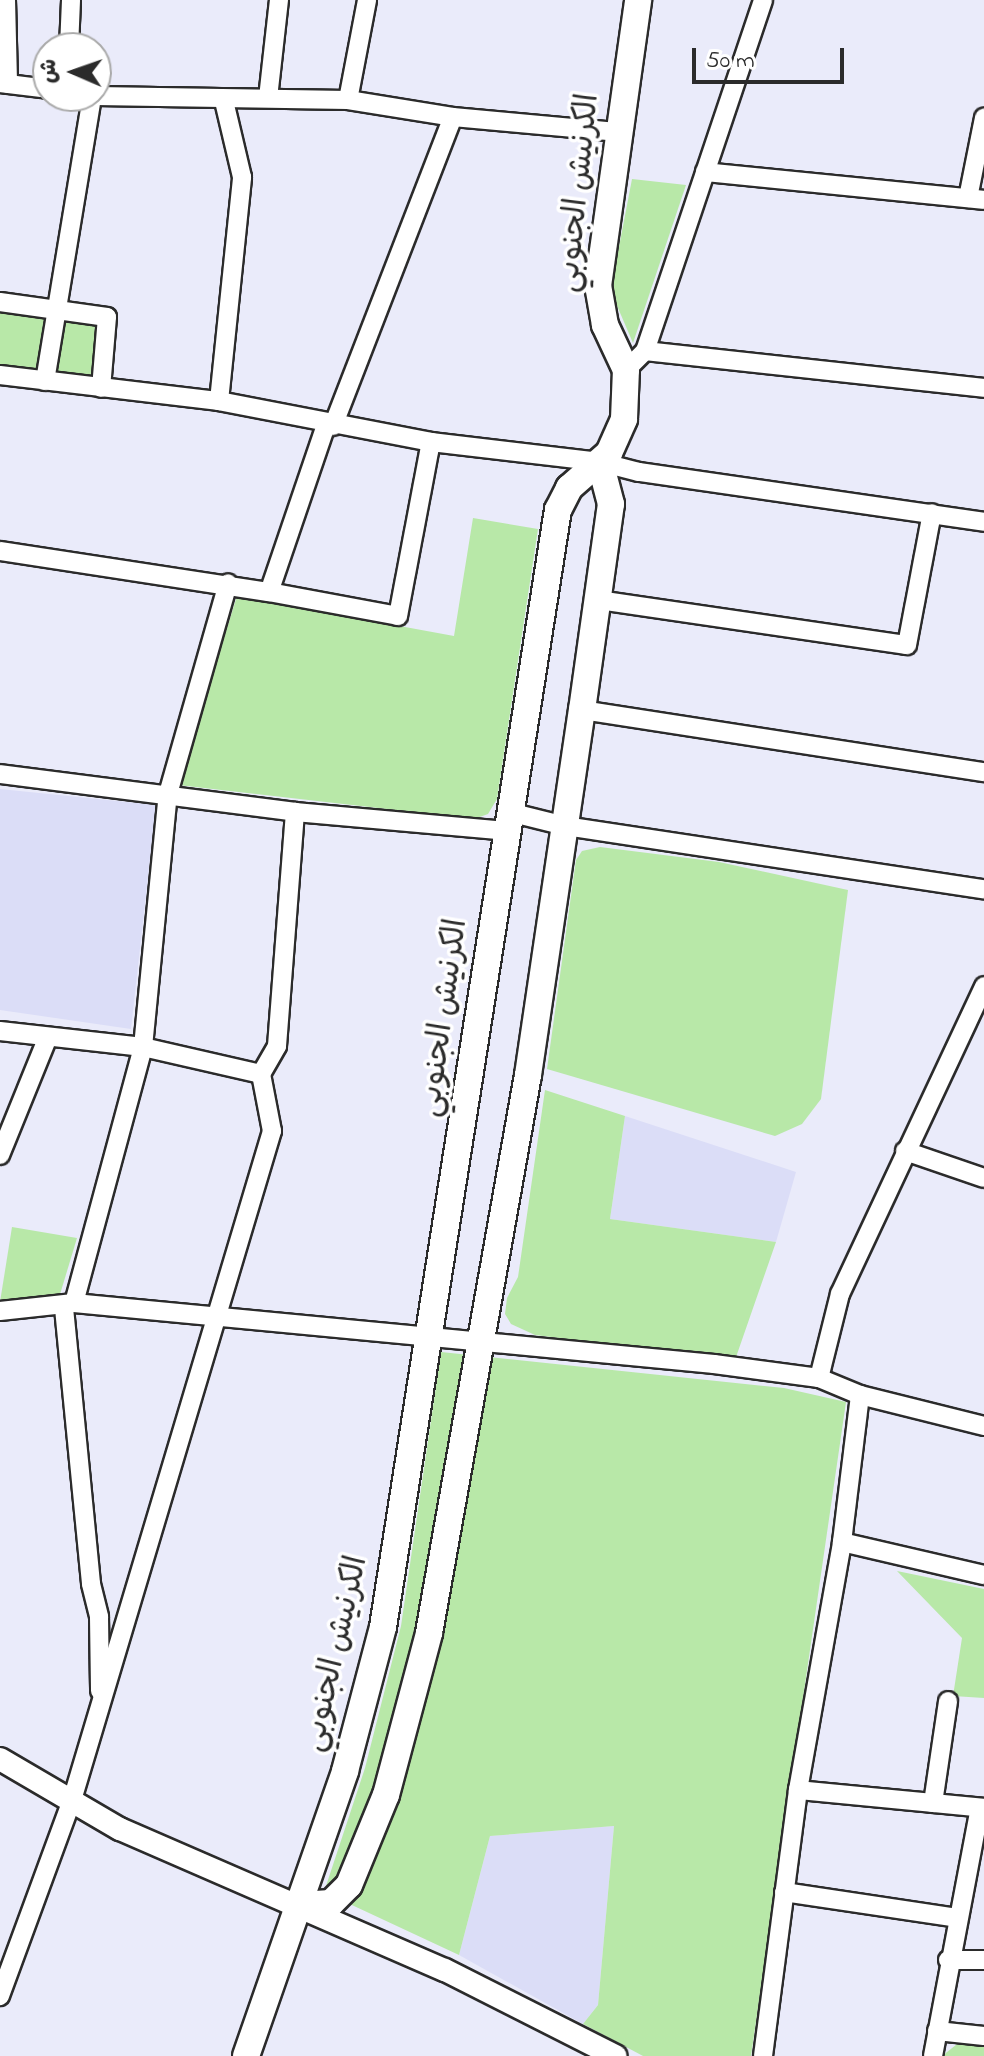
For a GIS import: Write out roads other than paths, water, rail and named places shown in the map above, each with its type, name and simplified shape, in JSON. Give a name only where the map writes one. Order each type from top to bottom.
[{"type":"main road","name":"الكرنيش الجنوبي","points":[[246,2056],[301,1905],[383,1627],[432,1339],[508,822],[558,510],[569,488],[600,462],[621,431],[628,397],[626,370],[605,325],[598,286],[638,0]]},
{"type":"main road","points":[[301,1905],[331,1903],[344,1895],[386,1795],[429,1633],[528,1075],[582,710],[611,504],[600,462]]},
{"type":"street","points":[[6,0],[4,84],[32,87]]},
{"type":"street","points":[[70,32],[71,0]]},
{"type":"street","points":[[268,98],[279,0]]},
{"type":"street","points":[[348,100],[367,0]]},
{"type":"street","points":[[626,370],[645,351],[763,0]]},
{"type":"street","points":[[112,97],[224,101],[268,98],[348,100],[453,117],[619,132]]},
{"type":"street","points":[[219,401],[242,177],[224,101]]},
{"type":"street","points":[[45,381],[55,307],[91,112]]},
{"type":"street","points":[[269,592],[330,426],[453,117]]},
{"type":"street","points":[[705,172],[976,199],[984,118]]},
{"type":"street","points":[[0,302],[55,307],[107,317],[101,388]]},
{"type":"street","points":[[645,351],[984,388]]},
{"type":"street","points":[[0,375],[219,401],[330,426],[431,442],[600,462],[639,472],[984,522]]},
{"type":"street","points":[[0,551],[228,583],[398,616],[431,442]]},
{"type":"street","points":[[598,600],[907,645],[932,513]]},
{"type":"street","points":[[100,1709],[99,1617],[91,1584],[69,1306],[143,1047],[168,794],[228,583]]},
{"type":"street","points":[[582,710],[984,772]]},
{"type":"street","points":[[0,774],[295,812],[565,826],[984,889]]},
{"type":"street","points":[[0,1996],[72,1800],[272,1131],[261,1074],[277,1046],[295,812]]},
{"type":"street","points":[[819,1378],[840,1294],[983,988]]},
{"type":"street","points":[[0,1031],[143,1047],[261,1074]]},
{"type":"street","points":[[0,1155],[48,1037]]},
{"type":"street","points":[[905,1151],[984,1178]]},
{"type":"street","points":[[0,1311],[69,1306],[479,1342],[819,1378],[860,1395],[984,1426]]},
{"type":"street","points":[[763,2056],[798,1790],[842,1542],[860,1395]]},
{"type":"street","points":[[842,1542],[984,1575]]},
{"type":"street","points":[[933,1803],[948,1701]]},
{"type":"street","points":[[0,1759],[120,1829],[301,1905],[615,2056]]},
{"type":"street","points":[[798,1790],[982,1808],[948,1960],[933,2056]]},
{"type":"street","points":[[784,1892],[957,1918]]},
{"type":"street","points":[[948,1960],[984,1960]]},
{"type":"street","points":[[937,2031],[984,2036]]}]
